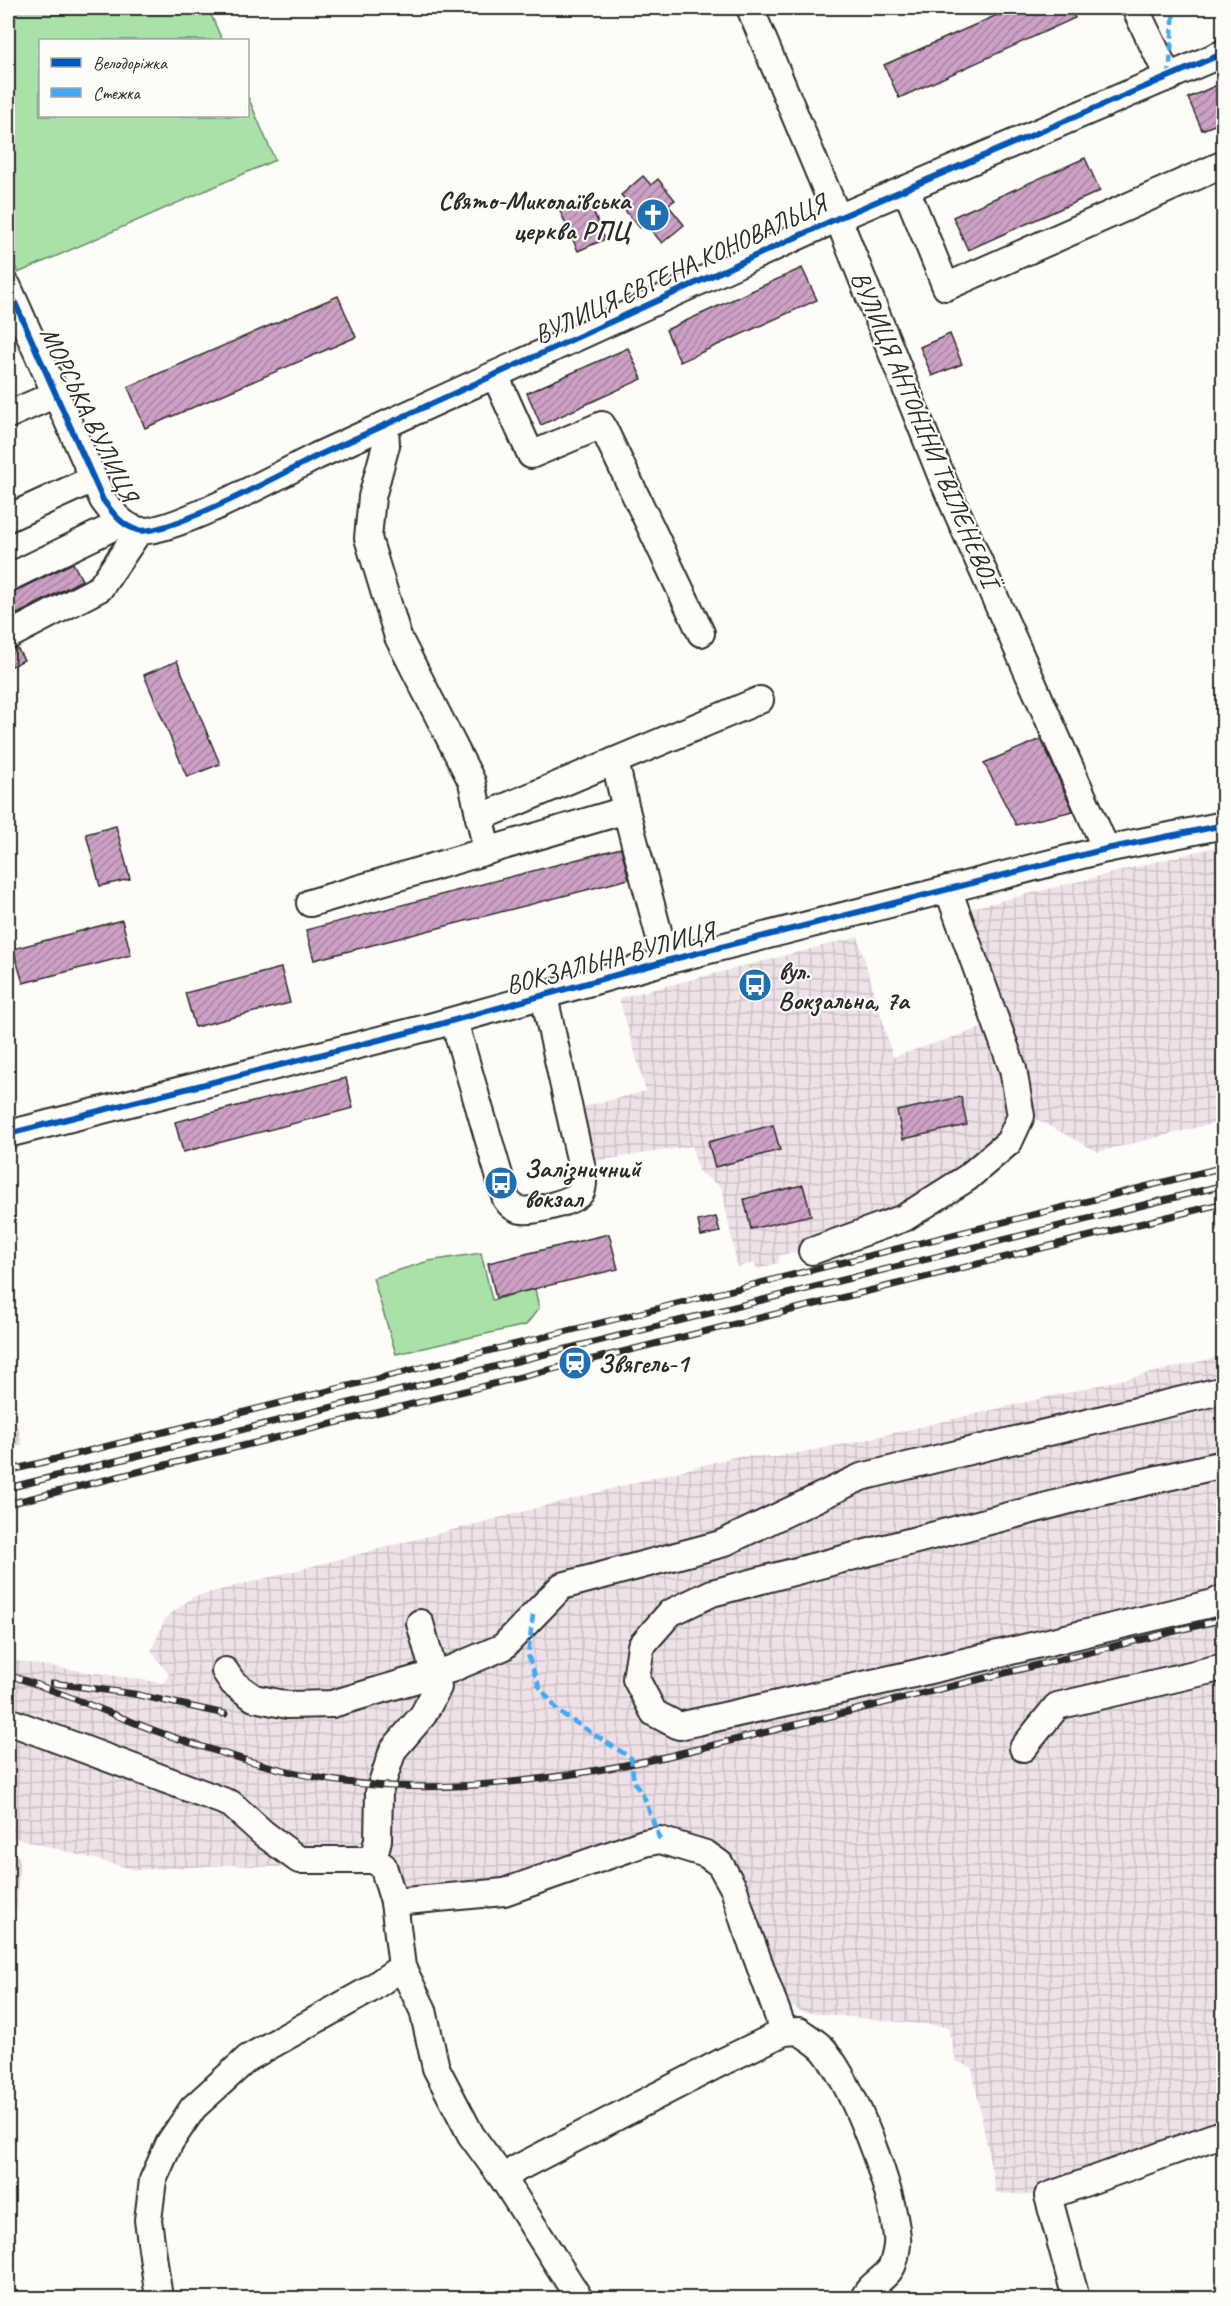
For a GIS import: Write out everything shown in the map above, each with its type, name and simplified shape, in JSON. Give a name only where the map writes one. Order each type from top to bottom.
[{"type":"street","name":"ВУЛИЦЯ АНТОНІНИ ТВІЛЕНЕВОЇ","points":[[750,8],[838,218],[942,478],[1106,849]]},
{"type":"street","points":[[1135,8],[1169,78]]},
{"type":"street","name":"ВУЛИЦЯ ЄВГЕНА КОНОВАЛЬЦЯ","points":[[8,578],[139,528],[244,495],[317,456],[838,218],[1224,54]]},
{"type":"street","points":[[906,189],[946,287],[1224,164]]},
{"type":"street","name":"МОРСЬКА ВУЛИЦЯ","points":[[8,287],[103,500],[139,528]]},
{"type":"street","points":[[495,375],[531,455],[602,425],[701,633]]},
{"type":"street","points":[[8,415],[56,394]]},
{"type":"street","points":[[385,426],[387,445],[372,497],[368,538],[398,637],[472,782],[487,851]]},
{"type":"street","points":[[8,518],[93,478]]},
{"type":"street","points":[[8,636],[100,588],[139,528]]},
{"type":"street","points":[[479,818],[760,700]]},
{"type":"street","points":[[615,760],[666,961]]},
{"type":"street","points":[[310,903],[626,810]]},
{"type":"street","name":"ВОКЗАЛЬНА ВУЛИЦЯ","points":[[8,1134],[454,1021],[666,961],[948,889],[1106,849],[1224,825]]},
{"type":"street","points":[[812,1251],[904,1218],[968,1178],[1010,1142],[1021,1116],[1013,1070],[948,889]]},
{"type":"street","points":[[454,1021],[506,1200],[519,1210],[530,1211],[558,1204],[576,1197],[581,1191],[583,1173],[544,996]]},
{"type":"street","points":[[225,1671],[233,1683],[254,1698],[288,1705],[332,1704],[451,1670],[503,1647],[562,1586],[721,1544],[861,1477],[1224,1390]]},
{"type":"street","points":[[1224,1464],[1101,1492],[712,1593],[670,1613],[641,1646],[636,1679],[654,1713],[680,1726],[936,1669],[1214,1603],[1224,1598]]},
{"type":"street","points":[[373,1860],[378,1840],[379,1792],[393,1750],[423,1715],[438,1687],[420,1623]]},
{"type":"street","points":[[1023,1748],[1057,1706],[1224,1667]]},
{"type":"street","points":[[8,1720],[231,1804],[298,1860],[373,1860],[383,1866],[394,1902],[402,1967],[423,2010],[436,2068],[471,2135],[504,2180],[579,2298]]},
{"type":"street","points":[[394,1902],[504,1892],[652,1841],[660,1840],[706,1854],[720,1864],[734,1889],[784,2032]]},
{"type":"street","points":[[159,2298],[148,2220],[153,2180],[170,2142],[193,2108],[248,2058],[369,1990],[402,1967]]},
{"type":"street","points":[[504,2180],[516,2169],[722,2062],[784,2032],[799,2031],[823,2049],[844,2081],[867,2130],[886,2186],[897,2239],[892,2266],[866,2291],[864,2298]]},
{"type":"street","points":[[1076,2298],[1048,2196],[1224,2133]]},
{"type":"shaded area","points":[[1223,845],[1223,1121],[1098,1152],[1038,1120],[1021,1116],[967,1178],[805,1251],[780,1255],[778,1263],[758,1269],[754,1263],[737,1267],[722,1188],[698,1171],[692,1146],[596,1161],[582,1107],[646,1091],[619,998],[858,937],[893,1057],[996,1023],[956,912]]},
{"type":"shaded area","points":[[1223,1356],[1223,2132],[1048,2196],[996,2193],[972,2068],[956,2061],[948,2027],[802,2012],[772,1996],[720,1864],[660,1840],[536,1882],[394,1902],[383,1866],[298,1868],[229,1865],[136,1870],[8,1836],[8,1660],[164,1683],[169,1674],[151,1651],[166,1617],[193,1597],[738,1456],[776,1457],[855,1442]]},
{"type":"shaded area","points":[[8,1394],[23,1445],[8,1448]]},
{"type":"shaded area","points":[[8,1853],[19,1857],[17,1909],[8,1911]]},
{"type":"green space","points":[[8,8],[208,8],[222,39],[39,39],[39,117],[249,117],[249,99],[275,160],[18,273],[8,248]]},
{"type":"green space","points":[[481,1253],[492,1300],[535,1289],[539,1308],[526,1325],[396,1354],[373,1278],[429,1261]]},
{"type":"building","points":[[1013,8],[1070,8],[1075,18],[899,98],[884,65]]},
{"type":"building","points":[[1224,82],[1224,121],[1202,130],[1188,98]]},
{"type":"building","points":[[1085,158],[1100,191],[968,250],[953,217]]},
{"type":"building","name":"Свято-Миколаївська церква РПЦ","points":[[643,176],[651,185],[658,179],[675,200],[668,205],[684,225],[662,243],[645,223],[640,228],[622,207],[628,203],[621,195]]},
{"type":"building","points":[[588,199],[605,239],[578,251],[560,211]]},
{"type":"building","points":[[802,268],[817,300],[680,362],[666,330]]},
{"type":"building","points":[[338,296],[356,337],[145,428],[128,387]]},
{"type":"building","points":[[950,334],[962,364],[932,376],[920,347]]},
{"type":"building","points":[[628,348],[642,379],[541,425],[527,393]]},
{"type":"building","points":[[73,563],[82,580],[8,619],[8,593]]},
{"type":"building","points":[[17,648],[24,660],[8,668],[8,651]]},
{"type":"building","points":[[177,661],[220,764],[187,777],[144,675]]},
{"type":"building","points":[[1041,739],[1073,811],[1016,825],[984,763]]},
{"type":"building","points":[[116,826],[130,879],[100,886],[86,834]]},
{"type":"building","points":[[621,848],[629,879],[314,960],[306,930]]},
{"type":"building","points":[[122,920],[131,955],[23,983],[13,949]]},
{"type":"building","points":[[281,968],[290,1003],[195,1027],[185,993]]},
{"type":"building","points":[[346,1078],[353,1108],[183,1152],[175,1122]]},
{"type":"building","points":[[961,1097],[967,1125],[903,1139],[897,1111]]},
{"type":"building","points":[[773,1125],[780,1150],[715,1167],[708,1142]]},
{"type":"building","points":[[803,1185],[811,1215],[751,1229],[744,1199]]},
{"type":"building","points":[[716,1217],[720,1232],[701,1236],[698,1221]]},
{"type":"building","points":[[609,1234],[618,1269],[496,1298],[488,1263]]},
{"type":"railway","points":[[8,1471],[1224,1167]]},
{"type":"railway","points":[[8,1488],[1224,1185]]},
{"type":"railway","points":[[8,1504],[1224,1203]]},
{"type":"railway","points":[[8,1675],[180,1740],[286,1771],[372,1785],[457,1786],[587,1772],[669,1756],[1224,1619]]},
{"type":"railway","points":[[53,1683],[134,1694],[225,1714]]},
{"type":"marked path","points":[[1169,78],[1174,8]]},
{"type":"marked path","points":[[533,1615],[528,1655],[539,1686],[559,1712],[631,1758],[634,1782],[645,1799],[660,1840]]},
{"type":"cycle path","points":[[8,287],[103,500],[126,525],[137,530],[152,530],[173,524],[226,502],[317,456],[838,218],[1224,53]]},
{"type":"cycle path","points":[[8,1134],[426,1028],[666,961],[1106,849],[1224,825]]},
{"type":"place","name":"Свято-Миколаївська церква РПЦ","points":[[653,215]]},
{"type":"place","name":"вул. Вокзальна, 7а","points":[[755,985]]},
{"type":"place","name":"Залізничний вокзал","points":[[501,1183]]},
{"type":"place","name":"Звягель-1","points":[[575,1363]]}]
